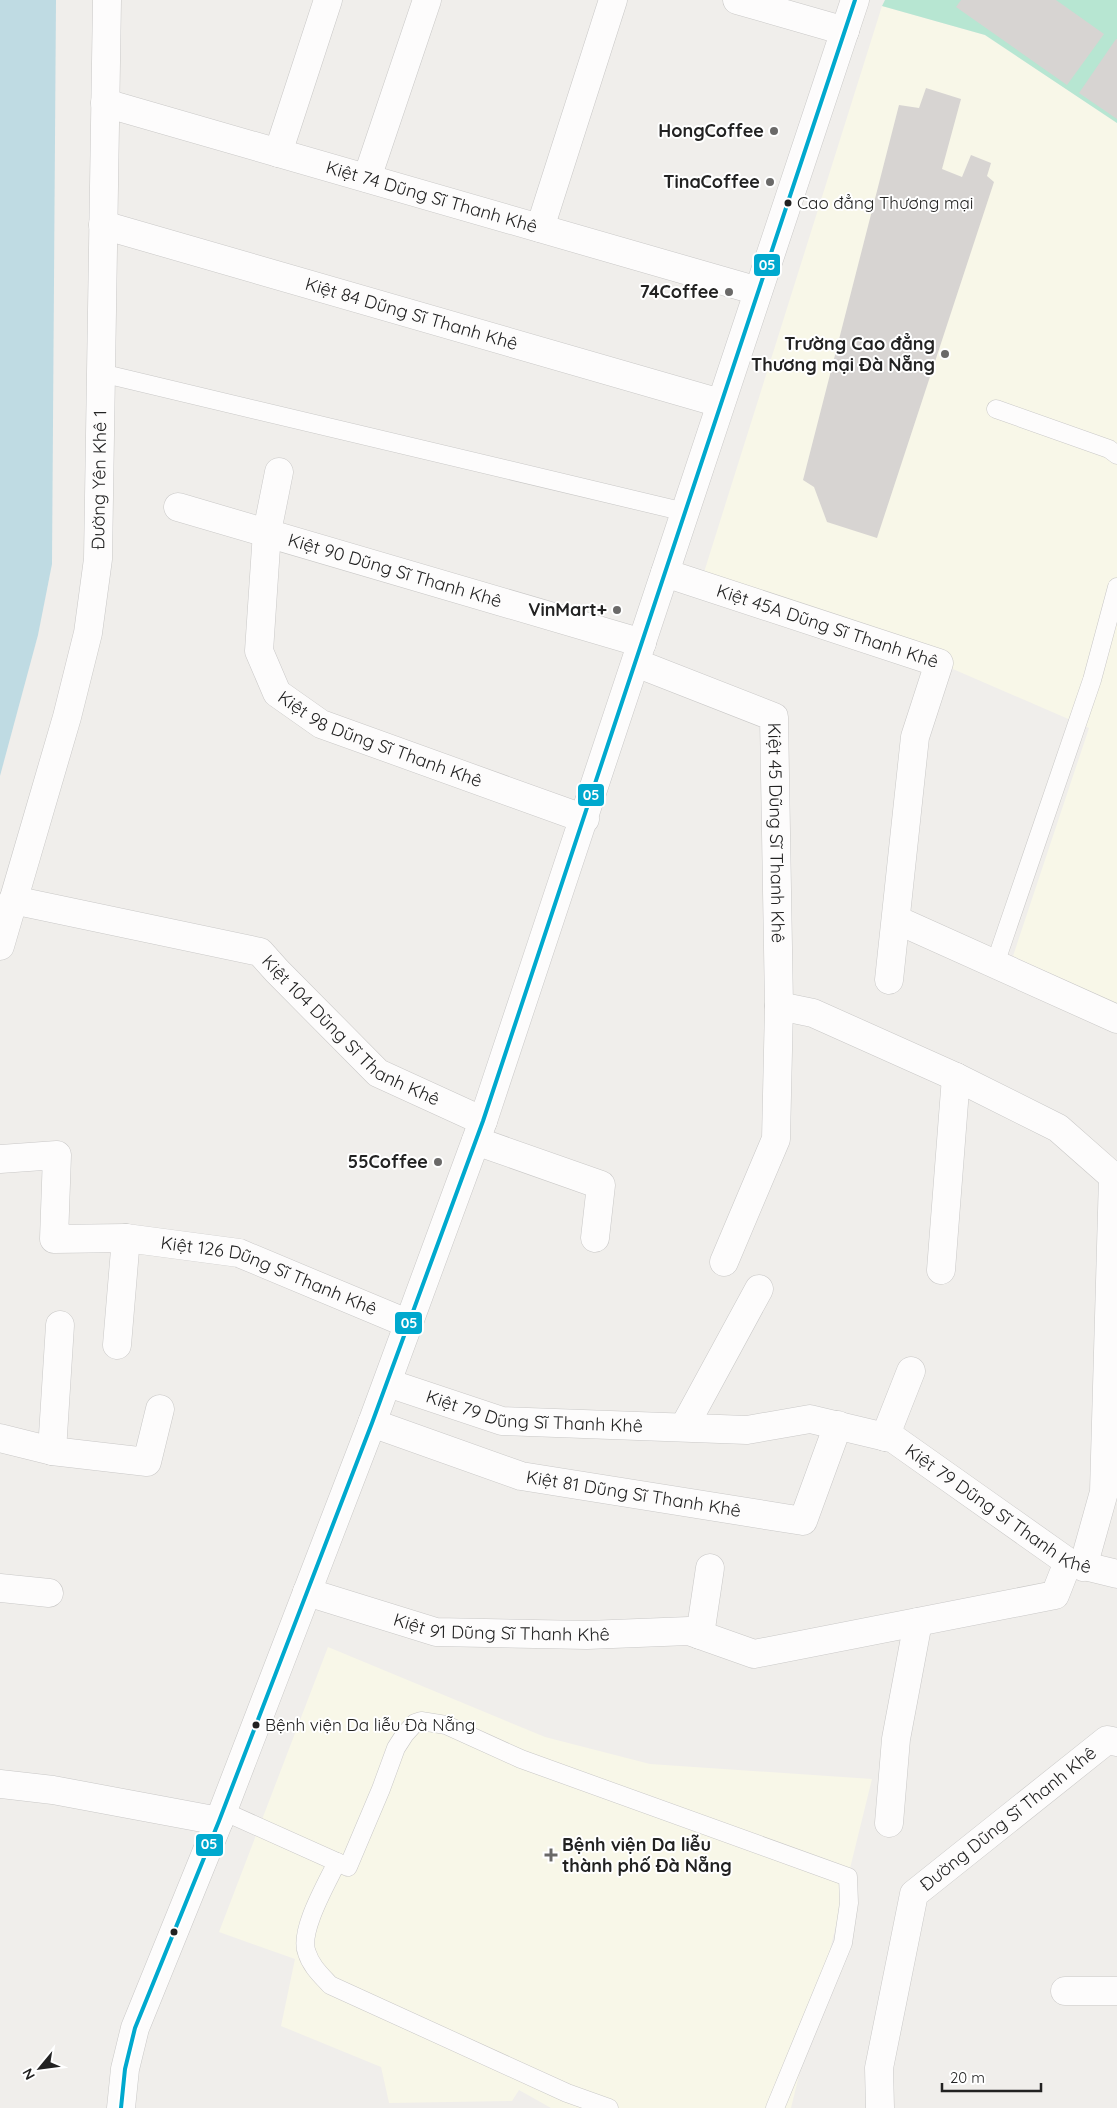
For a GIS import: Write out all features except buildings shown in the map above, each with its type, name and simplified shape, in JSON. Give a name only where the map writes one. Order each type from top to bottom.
[{"type":"street","name":"Đường Yên Khê 1","points":[[0,946],[67,717],[88,633],[98,559],[107,0]]},
{"type":"street","points":[[278,153],[328,0]]},
{"type":"street","points":[[367,178],[426,0]]},
{"type":"street","points":[[540,228],[613,0]]},
{"type":"street","points":[[737,0],[845,31]]},
{"type":"street","points":[[121,2108],[125,2069],[135,2028],[221,1816],[388,1383],[480,1131],[855,0]]},
{"type":"street","name":"Kiệt 74 Dũng Sĩ Thanh Khê","points":[[105,103],[758,291]]},
{"type":"street","name":"Kiệt 84 Dũng Sĩ Thanh Khê","points":[[103,225],[720,403]]},
{"type":"street","name":"Kiệt 98 Dũng Sĩ Thanh Khê","points":[[279,472],[268,532],[259,651],[277,693],[320,724],[585,819]]},
{"type":"street","name":"Kiệt 90 Dũng Sĩ Thanh Khê","points":[[178,507],[268,532],[639,653]]},
{"type":"street","name":"Kiệt 45A Dũng Sĩ Thanh Khê","points":[[665,573],[938,663],[915,737],[896,920]]},
{"type":"street","name":"Kiệt 45 Dũng Sĩ Thanh Khê","points":[[639,653],[774,717],[779,1006],[776,1139],[724,1262]]},
{"type":"street","name":"Kiệt 104 Dũng Sĩ Thanh Khê","points":[[14,900],[260,952],[277,972],[378,1073],[480,1131],[601,1185],[595,1238]]},
{"type":"street","points":[[889,980],[896,920],[1117,1019]]},
{"type":"street","points":[[779,1006],[813,1013],[956,1077],[1058,1128],[1115,1178],[1104,1492],[1076,1565]]},
{"type":"street","points":[[941,1270],[956,1077]]},
{"type":"street","name":"Kiệt 126 Dũng Sĩ Thanh Khê","points":[[0,1159],[57,1156],[54,1239],[126,1238],[239,1253],[409,1324]]},
{"type":"street","points":[[117,1346],[126,1238]]},
{"type":"street","points":[[684,1428],[759,1289]]},
{"type":"street","points":[[52,1451],[60,1325]]},
{"type":"street","name":"Kiệt 79 Dũng Sĩ Thanh Khê","points":[[885,1437],[911,1372]]},
{"type":"street","name":"Kiệt 79 Dũng Sĩ Thanh Khê","points":[[388,1383],[502,1422],[747,1430],[810,1419],[894,1439],[1076,1565],[1117,1574]]},
{"type":"street","points":[[0,1438],[52,1451],[146,1462],[160,1409]]},
{"type":"street","name":"Kiệt 81 Dũng Sĩ Thanh Khê","points":[[372,1424],[521,1476],[803,1521],[838,1425]]},
{"type":"street","name":"Kiệt 91 Dũng Sĩ Thanh Khê","points":[[307,1592],[436,1632],[587,1635],[689,1632],[754,1654],[1055,1595],[1076,1565]]},
{"type":"street","points":[[700,1635],[710,1568]]},
{"type":"street","points":[[0,1588],[49,1594]]},
{"type":"street","points":[[889,1823],[896,1739],[918,1622]]},
{"type":"street","name":"Đường Dũng Sĩ Thanh Khê","points":[[880,2108],[879,2068],[914,1894],[1112,1741]]},
{"type":"street","points":[[0,1784],[53,1790],[221,1816]]},
{"type":"street","points":[[1065,1991],[1117,1991]]},
{"type":"lane","points":[[101,373],[685,512]]},
{"type":"lane","points":[[996,409],[1108,449],[1117,455]]},
{"type":"lane","points":[[995,964],[1092,680],[1117,586]]},
{"type":"lane","points":[[221,1816],[348,1867],[396,1748],[404,1734],[415,1723],[421,1721],[446,1725],[521,1759],[848,1876],[849,1903],[843,1943],[774,2108]]},
{"type":"lane","points":[[337,1862],[307,1928],[306,1936],[306,1952],[315,1969],[330,1985],[558,2089],[609,2108]]},
{"type":"shaded area","name":"Trường Cao đẳng Thương mại Đà Nẵng","points":[[882,6],[985,35],[1117,123],[1117,1004],[1013,956],[1089,728],[939,663],[700,585]]},
{"type":"shaded area","name":"Bệnh viện Da liễu thành phố Đà Nẵng","points":[[328,1647],[545,1737],[650,1764],[872,1779],[791,2108],[551,2108],[519,2090],[512,2101],[389,2103],[381,2067],[281,2026],[295,1959],[219,1932]]},
{"type":"green space","points":[[885,0],[1117,0],[1117,123],[985,35],[882,6]]},
{"type":"water","points":[[0,0],[56,0],[52,564],[38,635],[0,776]]},
{"type":"transit line","name":"05","points":[[121,2108],[125,2069],[135,2028],[219,1821],[372,1423],[483,1121],[855,0]]},
{"type":"place","name":"HongCoffee","points":[[774,131]]},
{"type":"place","name":"TinaCoffee","points":[[770,182]]},
{"type":"place","name":"Cao đẳng Thương mại","points":[[788,203]]},
{"type":"place","name":"74Coffee","points":[[729,292]]},
{"type":"place","name":"Trường Cao đẳng Thương mại Đà Nẵng","points":[[945,354]]},
{"type":"place","name":"VinMart+","points":[[617,610]]},
{"type":"place","name":"55Coffee","points":[[438,1162]]},
{"type":"place","name":"Bệnh viện Da liễu Đà Nẵng","points":[[256,1725]]},
{"type":"place","name":"Bệnh viện Da liễu thành phố Đà Nẵng","points":[[551,1855]]}]
